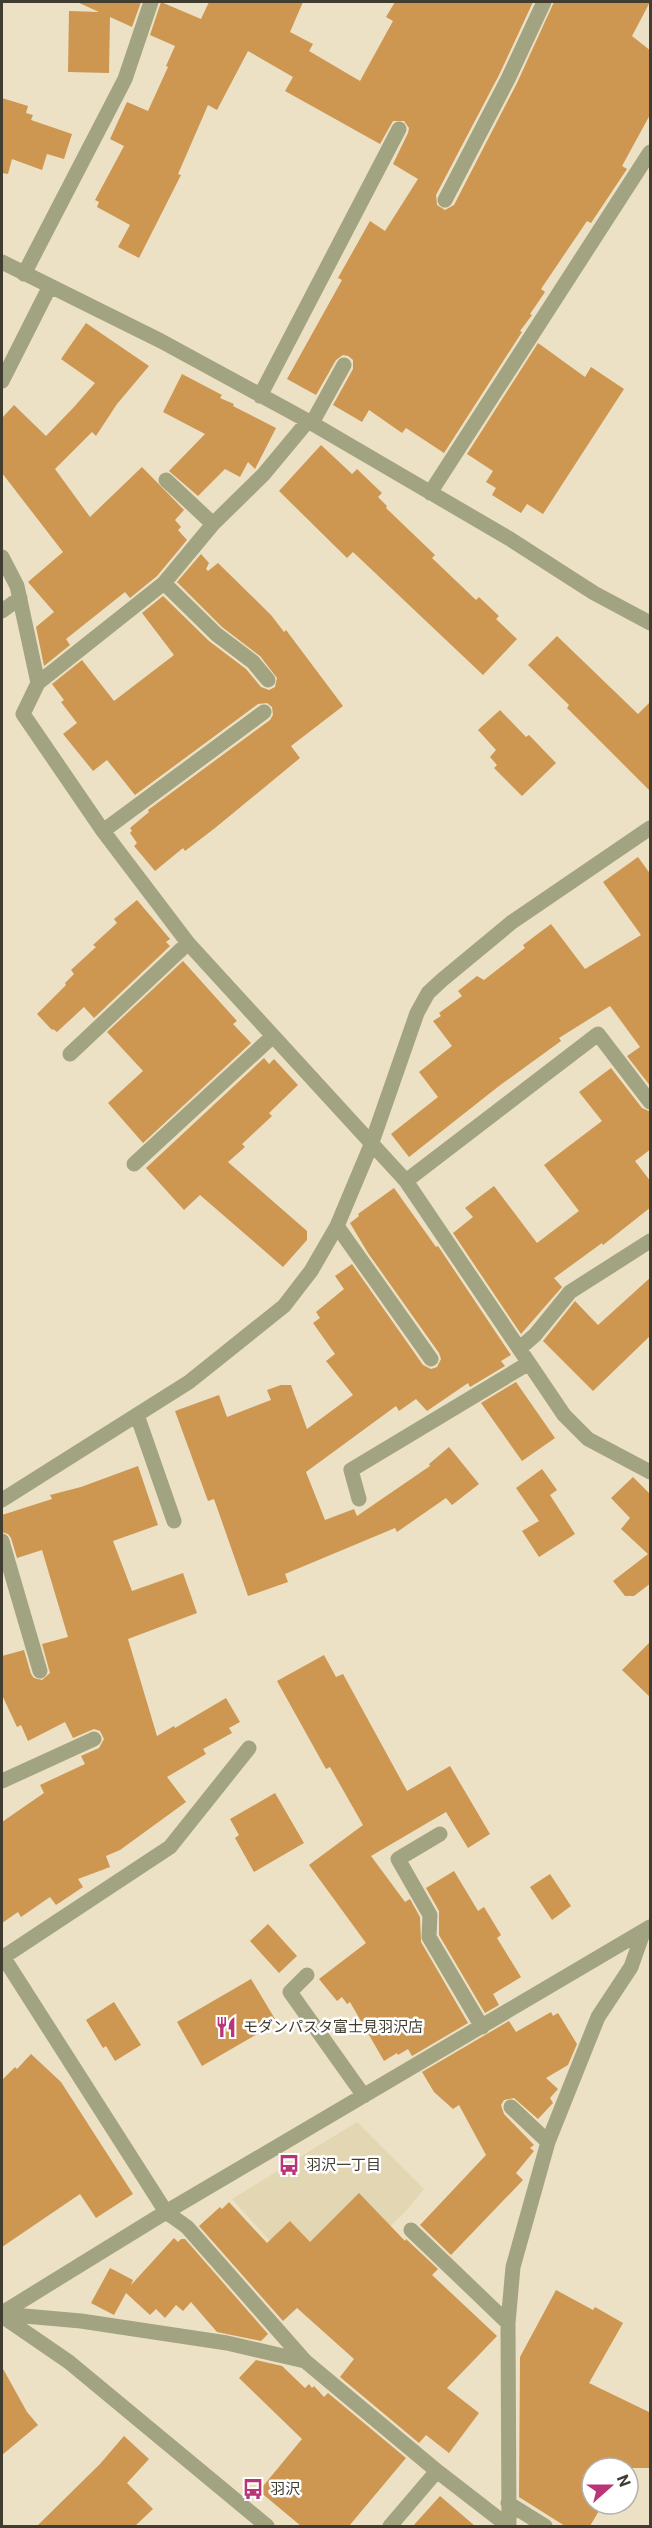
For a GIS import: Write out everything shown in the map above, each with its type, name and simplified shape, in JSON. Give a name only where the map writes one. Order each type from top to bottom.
[{"type":"street","points":[[24,274],[125,79],[151,2]]},
{"type":"street","points":[[446,200],[508,79],[544,2]]},
{"type":"street","points":[[260,396],[399,129]]},
{"type":"street","points":[[430,493],[651,152]]},
{"type":"street","points":[[2,262],[161,341],[310,422],[594,593],[651,623]]},
{"type":"street","points":[[2,381],[50,286]]},
{"type":"street","points":[[344,365],[310,422],[263,475],[213,524],[164,583],[38,683],[23,714],[103,831],[188,942],[406,1181],[564,1415],[588,1439],[651,1472]]},
{"type":"street","points":[[166,480],[213,524]]},
{"type":"street","points":[[2,557],[17,586],[38,683]]},
{"type":"street","points":[[164,583],[216,634],[252,662],[268,680]]},
{"type":"street","points":[[2,611],[20,598]]},
{"type":"street","points":[[103,831],[264,712]]},
{"type":"street","points":[[2,1500],[189,1382],[284,1306],[311,1271],[337,1226],[371,1145],[417,1013],[428,993],[512,922],[651,828]]},
{"type":"street","points":[[70,1054],[188,942]]},
{"type":"street","points":[[406,1181],[598,1034],[651,1102]]},
{"type":"street","points":[[134,1164],[273,1036]]},
{"type":"street","points":[[337,1226],[431,1359]]},
{"type":"street","points":[[520,1348],[535,1335],[570,1292],[651,1241]]},
{"type":"street","points":[[359,1499],[351,1470],[529,1363]]},
{"type":"street","points":[[137,1415],[174,1521]]},
{"type":"street","points":[[2,1541],[40,1671]]},
{"type":"street","points":[[2,1781],[94,1739]]},
{"type":"street","points":[[249,1748],[170,1847],[2,1957],[166,2212],[187,2227],[305,2361],[437,2471],[509,2526]]},
{"type":"street","points":[[440,1834],[398,1859],[430,1915],[429,1937],[482,2027]]},
{"type":"street","points":[[2,2314],[166,2212],[647,1930]]},
{"type":"street","points":[[509,2526],[508,2323],[513,2267],[548,2142],[598,2017],[631,1967],[647,1930]]},
{"type":"street","points":[[307,1975],[290,1992],[364,2096]]},
{"type":"street","points":[[511,2107],[548,2142]]},
{"type":"street","points":[[411,2230],[508,2323]]},
{"type":"street","points":[[2,2314],[81,2321],[227,2343],[305,2361]]},
{"type":"street","points":[[2,2314],[69,2362],[267,2526]]},
{"type":"street","points":[[390,2526],[437,2471]]},
{"type":"street","points":[[508,2503],[545,2526]]},
{"type":"shaded area","points":[[357,2122],[424,2189],[404,2213],[318,2294],[232,2199]]},
{"type":"building","points":[[77,2],[141,2],[132,27],[110,17],[109,73],[68,72],[69,11],[99,12]]},
{"type":"building","points":[[161,2],[201,19],[209,2],[303,2],[290,32],[313,44],[309,51],[360,81],[393,21],[386,17],[395,2],[533,2],[499,75],[436,195],[437,205],[445,210],[454,205],[517,83],[554,2],[650,2],[632,36],[651,51],[651,113],[622,166],[627,169],[591,223],[587,221],[541,289],[545,292],[520,331],[522,332],[444,453],[406,428],[402,433],[369,410],[362,422],[333,405],[353,369],[353,360],[348,356],[343,355],[336,360],[316,395],[287,379],[342,280],[338,278],[370,221],[385,231],[418,179],[393,164],[408,133],[409,128],[404,121],[393,121],[380,144],[285,91],[293,77],[248,51],[217,110],[208,105],[178,174],[181,175],[139,258],[118,247],[130,225],[97,207],[99,202],[95,200],[124,146],[110,139],[127,102],[148,111],[175,46],[150,35]]},
{"type":"building","points":[[2,98],[28,106],[26,113],[33,115],[31,120],[72,134],[64,159],[47,154],[42,170],[12,159],[8,174],[2,173]]},
{"type":"building","points":[[86,323],[149,366],[117,404],[96,436],[92,432],[55,469],[90,517],[142,467],[184,510],[175,520],[181,527],[178,530],[187,540],[157,576],[130,598],[125,592],[66,639],[70,645],[44,666],[36,627],[54,612],[28,582],[63,552],[2,473],[2,418],[14,405],[46,436],[74,407],[95,383],[61,359]]},
{"type":"building","points":[[538,343],[585,377],[591,367],[624,389],[543,514],[527,504],[521,513],[492,495],[496,488],[486,482],[493,471],[467,454]]},
{"type":"building","points":[[182,374],[222,395],[220,398],[234,404],[233,406],[276,428],[255,469],[248,462],[240,477],[225,469],[198,496],[169,471],[205,434],[163,412]]},
{"type":"building","points":[[321,445],[352,474],[357,469],[382,493],[378,497],[387,506],[386,508],[435,555],[432,558],[476,600],[479,597],[499,616],[496,619],[517,639],[483,675],[353,552],[347,558],[279,491]]},
{"type":"building","points":[[201,554],[209,563],[206,569],[208,571],[218,563],[271,615],[284,632],[286,630],[343,706],[291,746],[300,758],[215,828],[185,851],[183,848],[155,871],[134,846],[137,843],[130,833],[132,831],[130,828],[149,812],[148,810],[270,720],[273,715],[272,707],[267,703],[258,704],[135,795],[107,760],[93,771],[63,734],[77,723],[61,702],[64,700],[52,684],[82,660],[114,701],[174,655],[142,613],[163,596],[209,641],[246,669],[261,687],[269,690],[275,687],[277,678],[260,656],[222,627],[177,582]]},
{"type":"building","points":[[557,636],[638,714],[651,701],[651,792],[567,708],[569,705],[528,665]]},
{"type":"building","points":[[500,710],[556,763],[522,796],[494,768],[497,765],[490,757],[496,750],[478,730]]},
{"type":"building","points":[[638,857],[651,875],[651,1087],[627,1056],[640,1047],[610,1006],[559,1038],[561,1041],[499,1086],[409,1157],[391,1134],[438,1097],[419,1072],[452,1046],[433,1021],[441,1016],[439,1013],[462,996],[458,991],[477,976],[484,980],[525,948],[523,945],[551,924],[585,969],[641,935],[603,882]]},
{"type":"building","points":[[137,900],[170,939],[166,942],[170,946],[94,1018],[84,1007],[57,1032],[52,1030],[37,1014],[66,985],[65,983],[74,974],[71,970],[117,923],[114,919]]},
{"type":"building","points":[[183,961],[237,1021],[233,1024],[251,1043],[143,1143],[108,1103],[143,1071],[107,1032]]},
{"type":"building","points":[[264,1058],[269,1064],[274,1059],[298,1085],[269,1113],[272,1116],[242,1144],[245,1147],[228,1162],[307,1231],[307,1240],[283,1267],[200,1195],[184,1210],[146,1168]]},
{"type":"building","points":[[611,1068],[642,1108],[651,1112],[651,1149],[635,1161],[651,1182],[651,1207],[603,1245],[602,1243],[554,1278],[562,1287],[521,1334],[453,1233],[473,1217],[465,1208],[494,1186],[537,1243],[579,1211],[544,1165],[602,1121],[579,1092]]},
{"type":"building","points":[[394,1188],[436,1247],[438,1246],[511,1355],[501,1361],[505,1366],[470,1387],[468,1383],[427,1411],[416,1399],[399,1411],[396,1406],[306,1472],[325,1520],[354,1509],[357,1516],[430,1466],[429,1464],[449,1447],[479,1484],[452,1505],[446,1498],[397,1532],[395,1528],[285,1574],[288,1582],[248,1596],[214,1499],[208,1501],[175,1411],[219,1395],[227,1417],[271,1400],[267,1390],[281,1385],[291,1385],[307,1429],[353,1395],[326,1361],[335,1354],[313,1323],[320,1318],[316,1312],[344,1289],[335,1276],[352,1264],[423,1365],[431,1369],[437,1367],[441,1359],[439,1353],[368,1253],[350,1223],[359,1216],[358,1214]]},
{"type":"building","points":[[651,1277],[651,1335],[593,1391],[543,1341],[575,1301],[598,1325]]},
{"type":"building","points":[[516,1382],[555,1438],[522,1461],[481,1403]]},
{"type":"building","points":[[138,1466],[158,1525],[113,1541],[132,1591],[183,1573],[197,1613],[128,1639],[157,1736],[226,1698],[240,1722],[229,1728],[232,1733],[203,1749],[206,1754],[167,1777],[186,1802],[120,1850],[106,1856],[110,1867],[78,1879],[83,1887],[56,1905],[50,1897],[21,1917],[18,1912],[2,1923],[2,1822],[44,1793],[40,1785],[85,1764],[81,1756],[99,1748],[104,1739],[100,1731],[94,1729],[73,1738],[65,1722],[28,1741],[21,1725],[17,1727],[2,1695],[2,1656],[24,1650],[31,1674],[34,1678],[42,1680],[50,1673],[42,1644],[68,1637],[42,1550],[17,1558],[11,1538],[2,1532],[2,1515],[52,1499],[50,1495],[81,1487]]},
{"type":"building","points":[[542,1469],[557,1490],[550,1495],[575,1534],[539,1557],[522,1531],[539,1521],[516,1488]]},
{"type":"building","points":[[633,1477],[651,1495],[651,1583],[634,1596],[625,1596],[613,1581],[648,1554],[621,1529],[630,1518],[611,1498]]},
{"type":"building","points":[[651,1641],[651,1698],[622,1670]]},
{"type":"building","points":[[324,1655],[336,1677],[343,1674],[407,1791],[450,1766],[490,1834],[468,1848],[446,1812],[371,1856],[405,1902],[410,1899],[420,1917],[421,1942],[468,2023],[412,2056],[408,2049],[384,2061],[350,2002],[347,2004],[342,1997],[337,2001],[319,1979],[366,1943],[309,1865],[363,1825],[330,1767],[326,1769],[277,1681]]},
{"type":"building","points":[[275,1793],[304,1843],[254,1872],[235,1838],[239,1835],[230,1819]]},
{"type":"building","points":[[454,1871],[478,1911],[484,1907],[501,1935],[497,1938],[521,1977],[493,1994],[499,2005],[485,2013],[439,1935],[439,1911],[426,1888]]},
{"type":"building","points":[[550,1874],[571,1906],[552,1920],[530,1887]]},
{"type":"building","points":[[268,1924],[297,1956],[279,1973],[250,1941]]},
{"type":"building","points":[[251,1979],[275,2019],[258,2029],[259,2033],[202,2066],[177,2022]]},
{"type":"building","points":[[114,2002],[141,2045],[115,2061],[106,2046],[103,2048],[86,2020]]},
{"type":"building","points":[[551,2012],[553,2016],[558,2013],[577,2044],[568,2065],[546,2078],[558,2089],[550,2098],[553,2103],[538,2119],[514,2098],[504,2100],[501,2105],[504,2114],[534,2145],[530,2148],[534,2151],[516,2173],[523,2180],[451,2255],[420,2225],[486,2155],[459,2105],[453,2109],[434,2092],[422,2072],[509,2021],[516,2032]]},
{"type":"building","points":[[31,2054],[61,2082],[133,2194],[96,2218],[80,2194],[2,2247],[2,2080],[15,2067],[17,2069]]},
{"type":"building","points":[[359,2193],[405,2241],[406,2239],[438,2269],[432,2275],[497,2336],[447,2388],[479,2413],[449,2453],[426,2435],[419,2443],[340,2377],[354,2359],[297,2308],[283,2321],[199,2226],[229,2202],[267,2243],[290,2221],[310,2242]]},
{"type":"building","points":[[174,2238],[178,2242],[185,2239],[268,2334],[261,2341],[217,2332],[191,2302],[183,2311],[176,2305],[165,2318],[156,2309],[150,2315],[126,2293],[114,2315],[91,2303],[110,2268],[133,2280],[131,2285]]},
{"type":"building","points":[[556,2290],[593,2310],[595,2307],[623,2323],[589,2383],[651,2413],[651,2468],[640,2468],[640,2456],[580,2456],[580,2516],[596,2516],[590,2526],[565,2526],[519,2497],[520,2357]]},
{"type":"building","points":[[256,2360],[282,2366],[305,2388],[309,2384],[312,2388],[314,2386],[324,2397],[328,2393],[406,2458],[349,2526],[301,2526],[259,2491],[302,2439],[239,2378]]},
{"type":"building","points":[[2,2367],[27,2412],[38,2425],[2,2455]]},
{"type":"building","points":[[124,2436],[149,2459],[127,2483],[153,2509],[135,2526],[37,2526],[100,2464]]},
{"type":"building","points":[[440,2496],[475,2526],[413,2526]]},
{"type":"place","name":"モダンパスタ富士見羽沢店","points":[[226,2027]]},
{"type":"place","name":"羽沢一丁目","points":[[289,2165]]},
{"type":"place","name":"羽沢","points":[[253,2489]]}]
